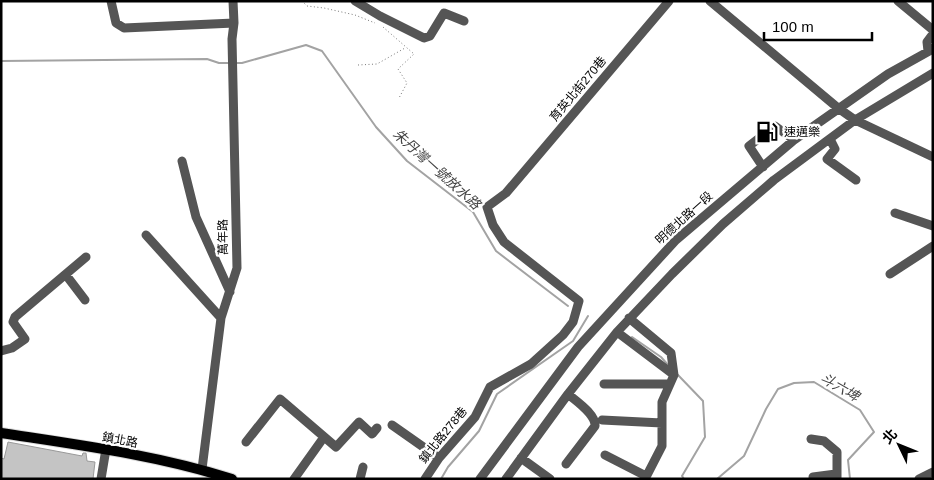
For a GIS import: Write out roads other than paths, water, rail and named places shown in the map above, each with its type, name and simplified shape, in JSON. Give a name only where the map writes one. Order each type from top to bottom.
[{"type":"main road","name":"鎮北路","points":[[1,433],[106,449],[202,469],[232,479]]},
{"type":"street","points":[[111,1],[116,23],[124,28],[234,23]]},
{"type":"street","name":"萬年路","points":[[202,469],[222,318],[236,268],[233,1]]},
{"type":"street","points":[[355,1],[424,38],[430,36],[444,13],[464,21]]},
{"type":"street","name":"育英北街270巷","points":[[579,301],[504,242],[493,225],[487,207],[506,193],[669,1]]},
{"type":"street","points":[[710,1],[838,108],[855,120],[933,157]]},
{"type":"street","points":[[898,1],[933,30]]},
{"type":"street","points":[[930,50],[926,42],[933,34]]},
{"type":"street","name":"明德北路一段","points":[[480,479],[578,347],[676,240],[794,140],[888,74],[930,50]]},
{"type":"street","points":[[506,479],[568,394],[617,332],[723,224],[774,180],[855,120],[933,73]]},
{"type":"street","points":[[763,167],[749,146],[775,126],[794,140]]},
{"type":"street","points":[[830,139],[836,149],[827,159],[856,180]]},
{"type":"street","points":[[182,161],[196,217],[230,292]]},
{"type":"street","points":[[895,213],[933,226]]},
{"type":"street","points":[[146,234],[222,318]]},
{"type":"street","points":[[890,274],[933,246]]},
{"type":"street","points":[[1,351],[12,348],[25,339],[13,322],[15,317],[86,257]]},
{"type":"street","points":[[66,274],[85,300]]},
{"type":"street","name":"鎮北路278巷","points":[[425,479],[440,458],[475,417],[490,387],[532,364],[563,336],[573,322],[579,301]]},
{"type":"street","points":[[604,455],[645,477],[662,446],[662,402],[674,375],[671,353],[629,318]]},
{"type":"street","points":[[617,332],[674,375]]},
{"type":"street","points":[[604,384],[670,384]]},
{"type":"street","points":[[566,464],[595,426],[593,416],[568,394]]},
{"type":"street","points":[[246,442],[280,399],[336,447],[359,422],[372,434],[377,428]]},
{"type":"street","points":[[602,420],[662,423]]},
{"type":"street","points":[[392,426],[440,458]]},
{"type":"street","points":[[294,479],[324,437]]},
{"type":"street","points":[[811,439],[824,441],[837,452],[836,476],[813,477]]},
{"type":"street","points":[[101,479],[106,449]]},
{"type":"street","points":[[521,458],[550,479]]},
{"type":"street","points":[[360,479],[363,467]]},
{"type":"street","points":[[919,479],[933,472]]},
{"type":"waterway","name":"朱丹灣一號放水路","points":[[237,63],[306,45],[322,51],[376,127],[407,161],[473,212],[496,251],[568,306]]},
{"type":"waterway","name":"朱丹灣一號放水路","points":[[1,61],[207,59],[219,63],[229,63]]},
{"type":"waterway","points":[[441,479],[448,467],[479,431],[497,394],[573,341],[588,316]]},
{"type":"waterway","name":"斗六埤","points":[[632,337],[661,357],[669,366]]},
{"type":"waterway","name":"斗六埤","points":[[678,375],[703,401],[705,437],[682,476],[684,479]]},
{"type":"waterway","name":"斗六埤","points":[[717,479],[744,456],[766,409],[778,389],[794,383],[814,382],[860,410],[874,432],[848,460],[850,479]]},
{"type":"place","name":"速邁樂","points":[[767,132]]}]
